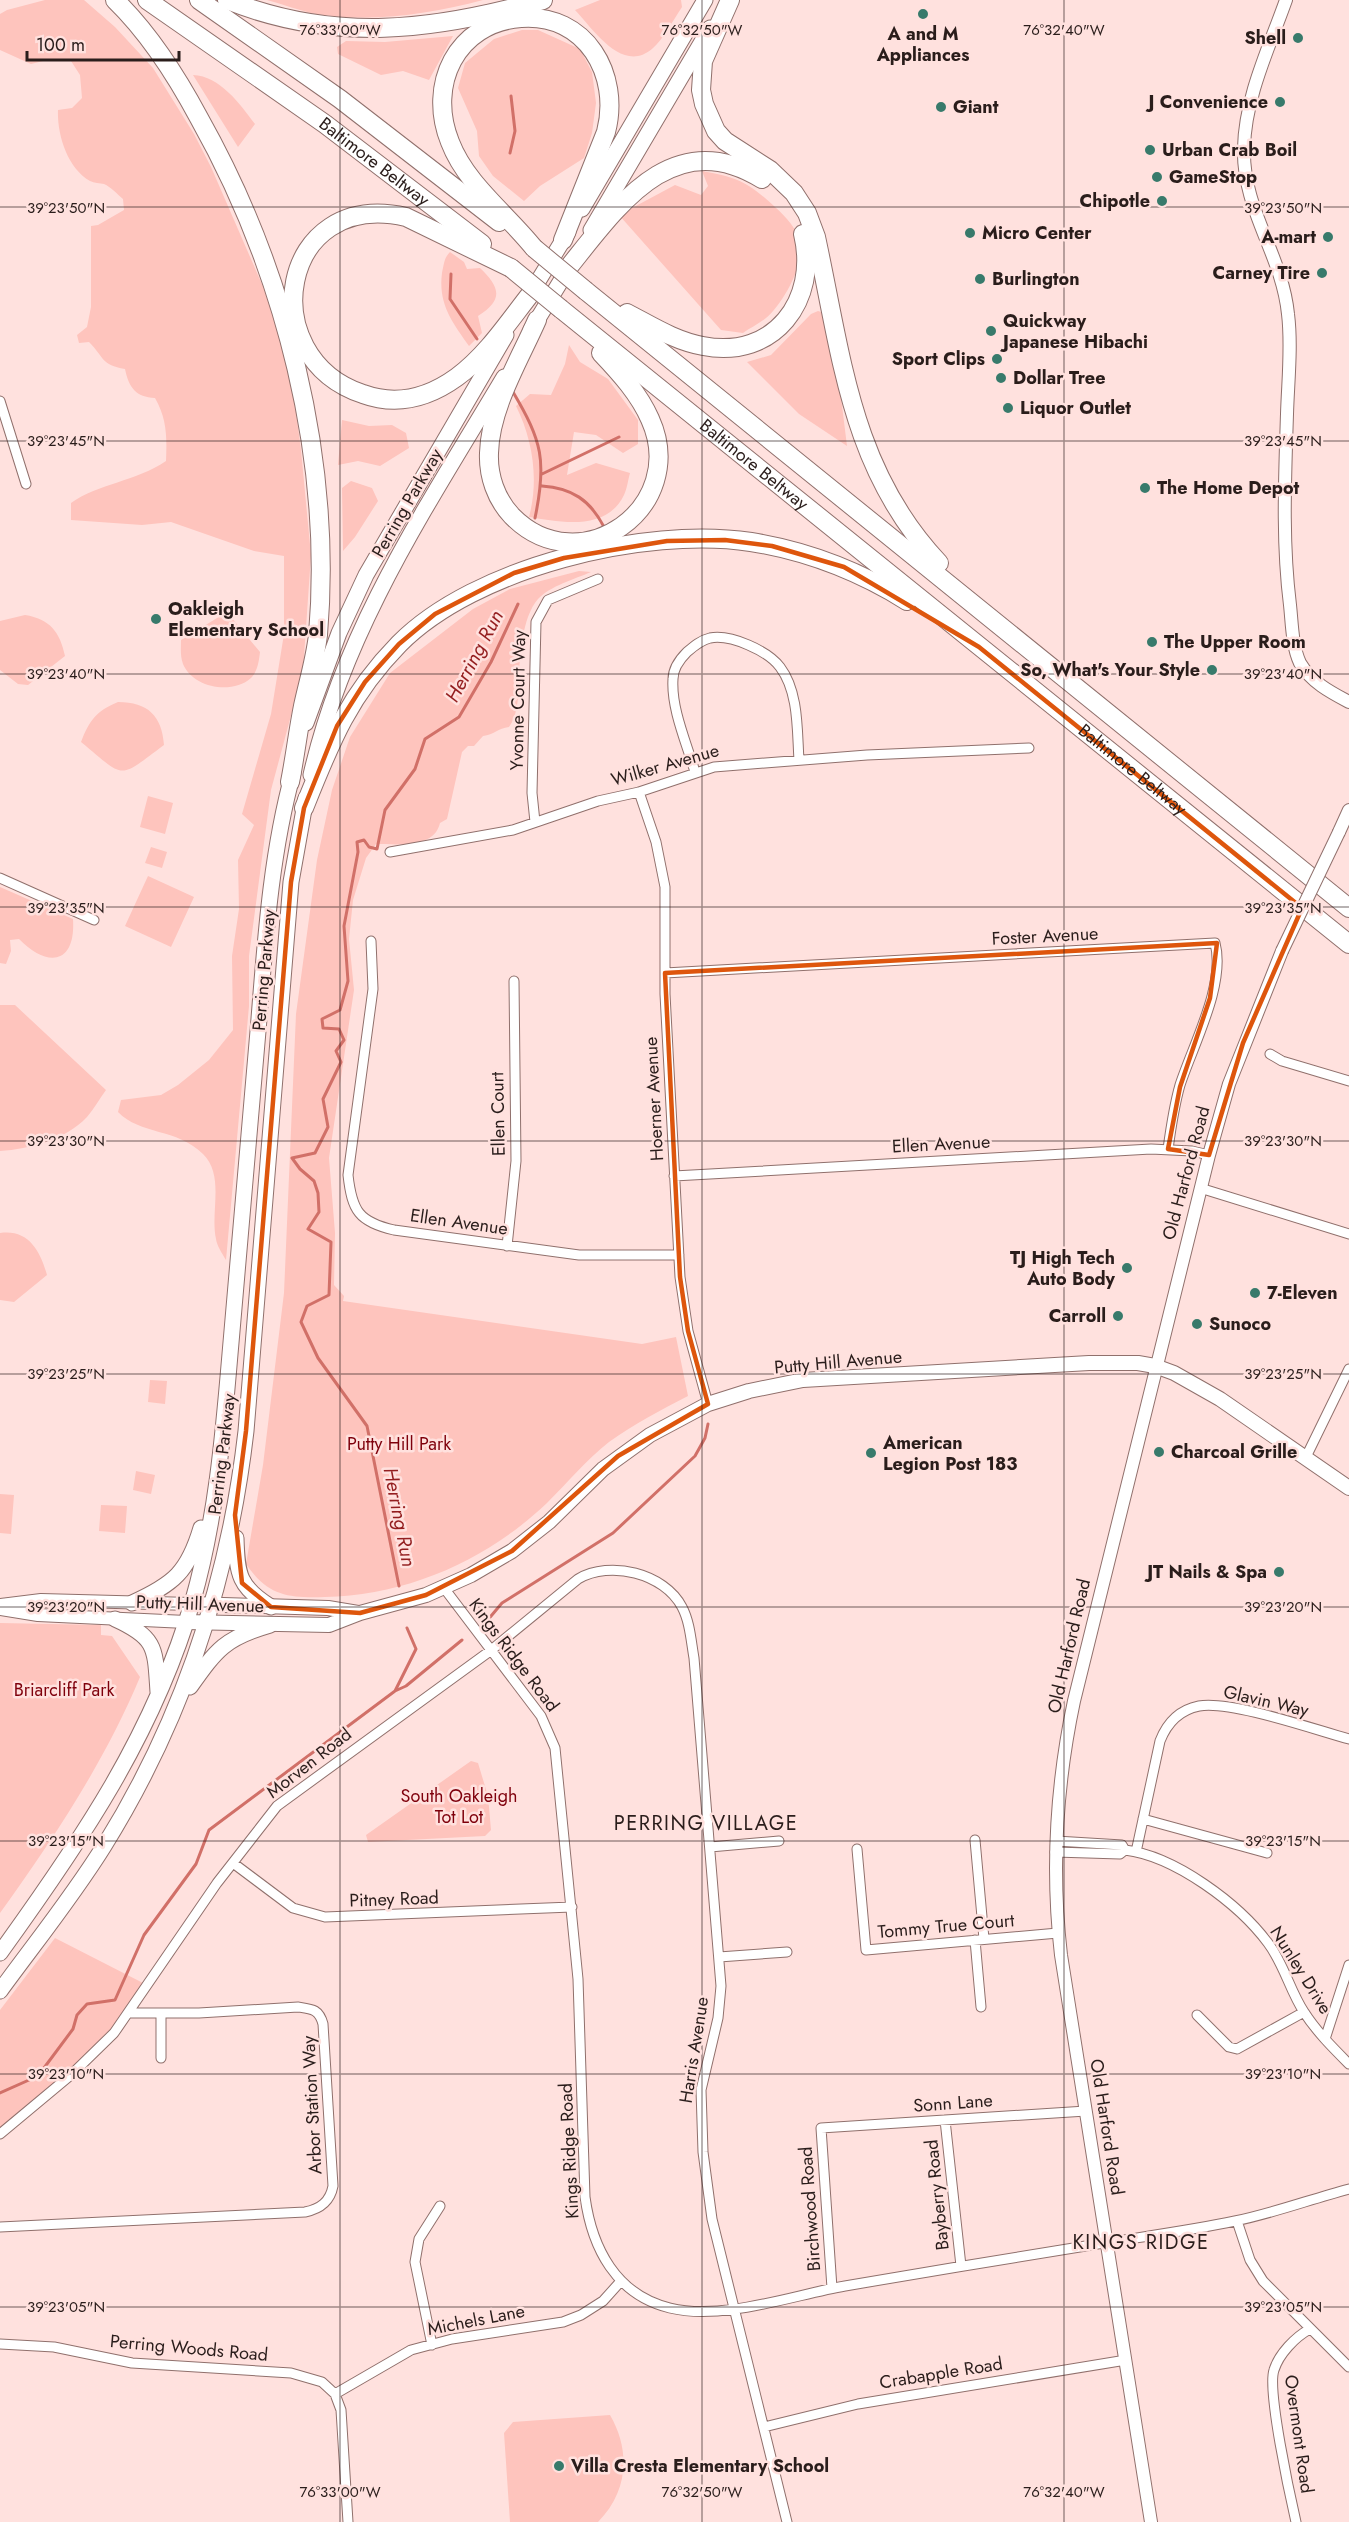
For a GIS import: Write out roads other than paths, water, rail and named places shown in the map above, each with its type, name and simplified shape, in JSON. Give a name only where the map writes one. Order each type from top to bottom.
[{"type":"highway","points":[[115,0],[144,32],[176,77],[226,170],[267,269],[295,368],[316,492],[320,574],[318,636],[290,782]]},
{"type":"highway","name":"Baltimore Beltway","points":[[147,0],[334,131],[511,268],[1349,944]]},
{"type":"highway","name":"Baltimore Beltway","points":[[199,0],[340,99],[529,243],[1349,908]]},
{"type":"highway","points":[[227,0],[305,24],[380,30],[442,23],[543,0]]},
{"type":"highway","points":[[728,0],[708,47],[702,68],[701,90],[709,118],[716,130],[732,146],[785,183],[807,213],[816,237],[855,416],[872,465],[884,490],[914,536],[988,614]]},
{"type":"highway","points":[[529,243],[484,193],[460,162],[444,126],[441,109],[446,75],[462,48],[480,32],[493,25],[521,18],[532,18],[559,25],[584,40],[603,67],[609,82],[611,115],[563,240]]},
{"type":"highway","points":[[568,268],[613,213],[640,186],[673,167],[702,161],[730,164],[747,170],[774,189],[796,216],[807,250],[803,290],[791,315],[770,335],[745,346],[718,348],[690,343],[660,332],[586,291]]},
{"type":"highway","points":[[511,268],[406,217],[388,213],[356,215],[324,231],[305,252],[294,281],[293,313],[304,346],[328,375],[342,385],[373,398],[408,400],[438,388],[471,364],[532,292]]},
{"type":"highway","points":[[537,320],[500,406],[491,436],[489,464],[492,480],[508,512],[534,533],[560,542],[587,542],[616,531],[636,515],[644,504],[657,475],[657,445],[650,419],[631,387],[567,314]]},
{"type":"highway","points":[[304,808],[337,726],[349,705],[364,682],[399,644],[435,614],[473,592],[513,573],[564,558],[640,544],[696,539],[772,546],[820,559],[866,578],[979,647]]},
{"type":"main road","name":"Perring Parkway","points":[[0,1953],[58,1872],[114,1786],[158,1695],[191,1604],[212,1519],[220,1465],[266,931],[280,831],[290,782],[318,687],[366,575],[705,0]]},
{"type":"main road","name":"Perring Parkway","points":[[0,1991],[103,1847],[137,1788],[178,1704],[213,1605],[235,1515],[246,1431],[291,882],[304,808],[334,695],[383,583],[728,0]]},
{"type":"main road","name":"Putty Hill Avenue","points":[[186,1622],[329,1625],[360,1613],[409,1601],[444,1588],[491,1564],[531,1536],[603,1469],[635,1444],[708,1404],[768,1386],[812,1380],[1089,1363],[1122,1362],[1155,1366],[1210,1393],[1349,1488]]},
{"type":"main road","points":[[132,1602],[164,1587],[186,1566],[193,1554],[220,1465]]},
{"type":"main road","points":[[235,1515],[239,1575],[249,1591],[272,1607]]},
{"type":"main road","name":"Putty Hill Avenue","points":[[191,1604],[328,1608],[360,1613]]},
{"type":"main road","points":[[115,1619],[141,1632],[148,1639],[156,1662],[158,1695]]},
{"type":"main road","points":[[178,1704],[220,1648],[243,1633],[270,1625]]},
{"type":"street","points":[[1286,0],[1249,109],[1243,170],[1248,196],[1279,274],[1288,315],[1284,505],[1287,582],[1296,649],[1306,671],[1318,684],[1349,702]]},
{"type":"street","points":[[0,401],[26,484]]},
{"type":"street","points":[[0,438],[10,435]]},
{"type":"street","name":"Yvonne Court Way","points":[[535,822],[532,793],[536,622],[548,600],[598,579]]},
{"type":"street","points":[[695,772],[679,717],[672,679],[676,664],[682,657],[700,642],[710,638],[734,641],[763,653],[781,668],[794,700],[799,760]]},
{"type":"street","name":"Wilker Avenue","points":[[390,852],[513,830],[598,801],[639,792],[695,772],[738,763],[1029,748]]},
{"type":"street","name":"Hoerner Avenue","points":[[639,792],[656,842],[664,880],[665,973],[678,1255],[688,1331],[708,1404]]},
{"type":"street","name":"Old Harford Road","points":[[1151,2522],[1058,1933],[1056,1846],[1061,1770],[1069,1725],[1155,1366],[1228,1084],[1282,951],[1349,810]]},
{"type":"street","points":[[0,878],[94,920]]},
{"type":"street","name":"Ellen Avenue","points":[[370,940],[373,989],[348,1175],[358,1214],[378,1226],[507,1246],[596,1257],[678,1255]]},
{"type":"street","name":"Foster Avenue","points":[[665,973],[1215,943],[1217,960],[1210,998],[1179,1087],[1168,1149]]},
{"type":"street","name":"Ellen Court","points":[[507,1246],[516,1161],[514,981]]},
{"type":"street","points":[[1270,1054],[1282,1061],[1349,1081]]},
{"type":"street","name":"Ellen Avenue","points":[[674,1176],[1168,1149],[1209,1155]]},
{"type":"street","points":[[1200,1188],[1349,1234]]},
{"type":"street","points":[[1306,1457],[1349,1368]]},
{"type":"street","name":"Morven Road","points":[[0,2134],[92,2056],[129,2013],[232,1863],[277,1806],[490,1651],[584,1576],[605,1571],[627,1572]]},
{"type":"street","name":"Harris Avenue","points":[[627,1572],[646,1577],[675,1597],[686,1617],[694,1658],[721,1986],[718,2018],[701,2090],[700,2109],[712,2219],[787,2522]]},
{"type":"street","name":"Kings Ridge Road","points":[[444,1588],[541,1716],[555,1748],[578,1979],[585,2198],[592,2234],[598,2250],[621,2281],[652,2301],[671,2309],[708,2311],[734,2308],[832,2288],[1237,2221],[1349,2189]]},
{"type":"street","name":"Putty Hill Avenue","points":[[0,1607],[41,1600],[191,1604]]},
{"type":"street","name":"Putty Hill Avenue","points":[[0,1607],[38,1616],[186,1622]]},
{"type":"street","name":"Glavin Way","points":[[1136,1852],[1164,1731],[1183,1711],[1200,1706],[1233,1708],[1349,1739]]},
{"type":"street","points":[[1143,1819],[1267,1853]]},
{"type":"street","points":[[975,1839],[981,2007]]},
{"type":"street","points":[[710,1846],[779,1841]]},
{"type":"street","name":"Nunley Drive","points":[[1056,1846],[1120,1854],[1125,1850],[1136,1852],[1175,1868],[1210,1887],[1246,1918],[1272,1950],[1304,2012],[1349,2064]]},
{"type":"street","name":"Tommy True Court","points":[[857,1849],[866,1950],[1058,1933]]},
{"type":"street","name":"Pitney Road","points":[[232,1863],[285,1904],[308,1914],[325,1917],[572,1907]]},
{"type":"street","points":[[719,1957],[787,1952]]},
{"type":"street","points":[[1325,2038],[1349,1965]]},
{"type":"street","name":"Arbor Station Way","points":[[0,2228],[306,2212],[326,2202],[333,2186],[324,2024],[320,2014],[311,2008],[298,2007],[161,2014],[129,2013]]},
{"type":"street","points":[[1197,2015],[1229,2047],[1237,2049],[1304,2012]]},
{"type":"street","points":[[161,2014],[161,2058]]},
{"type":"street","name":"Sonn Lane","points":[[821,2128],[1086,2111]]},
{"type":"street","name":"Bayberry Road","points":[[945,2120],[961,2266]]},
{"type":"street","name":"Birchwood Road","points":[[821,2128],[832,2288]]},
{"type":"street","points":[[432,2345],[415,2262],[419,2240],[440,2206]]},
{"type":"street","points":[[1237,2221],[1250,2260],[1263,2281],[1349,2367]]},
{"type":"street","name":"Michels Lane","points":[[335,2394],[411,2350],[452,2339],[563,2322],[581,2315],[603,2301],[621,2281]]},
{"type":"street","name":"Overmont Road","points":[[1296,2522],[1274,2398],[1273,2373],[1278,2361],[1293,2342],[1310,2329]]},
{"type":"street","name":"Perring Woods Road","points":[[0,2344],[54,2347],[132,2363],[291,2373],[315,2379],[335,2394]]},
{"type":"street","name":"Crabapple Road","points":[[764,2427],[867,2403],[1126,2360]]},
{"type":"street","points":[[335,2394],[343,2422],[348,2522]]},
{"type":"waterway","name":"Herring Run","points":[[510,153],[515,131],[511,96]]},
{"type":"waterway","name":"Herring Run","points":[[451,274],[450,299],[477,339]]},
{"type":"waterway","name":"Herring Run","points":[[513,392],[530,424],[539,452],[541,481],[535,518]]},
{"type":"waterway","points":[[542,474],[619,437]]},
{"type":"waterway","points":[[542,486],[562,489],[579,497],[593,509],[604,527]]},
{"type":"waterway","name":"Herring Run","points":[[399,1586],[367,1426],[318,1358],[301,1322],[307,1306],[329,1295],[331,1242],[308,1229],[319,1212],[318,1193],[314,1181],[300,1169],[292,1158],[315,1153],[328,1127],[323,1099],[341,1062],[336,1051],[344,1040],[339,1029],[323,1028],[322,1019],[340,1010],[348,981],[344,926],[358,852],[357,842],[364,840],[369,847],[377,849],[385,810],[415,769],[425,739],[459,717],[491,662],[518,604]]},
{"type":"waterway","points":[[486,1622],[502,1603],[613,1533],[695,1456],[705,1438],[708,1424]]},
{"type":"waterway","name":"Herring Run","points":[[0,2093],[38,2076],[73,2029],[77,2015],[87,2004],[115,2000],[144,1935],[196,1864],[209,1830],[395,1691],[416,1649],[407,1628]]},
{"type":"waterway","points":[[395,1691],[406,1686],[462,1640]]},
{"type":"place","name":"A and M Appliances","points":[[923,14]]},
{"type":"place","name":"Shell","points":[[1298,38]]},
{"type":"place","name":"J Convenience","points":[[1280,102]]},
{"type":"place","name":"Giant","points":[[941,107]]},
{"type":"place","name":"Urban Crab Boil","points":[[1150,150]]},
{"type":"place","name":"GameStop","points":[[1157,177]]},
{"type":"place","name":"Chipotle","points":[[1162,201]]},
{"type":"place","name":"Micro Center","points":[[970,233]]},
{"type":"place","name":"A-mart","points":[[1328,237]]},
{"type":"place","name":"Carney Tire","points":[[1322,273]]},
{"type":"place","name":"Burlington","points":[[980,279]]},
{"type":"place","name":"Quickway Japanese Hibachi","points":[[991,331]]},
{"type":"place","name":"Sport Clips","points":[[997,359]]},
{"type":"place","name":"Dollar Tree","points":[[1001,378]]},
{"type":"place","name":"Liquor Outlet","points":[[1008,408]]},
{"type":"place","name":"The Home Depot","points":[[1145,488]]},
{"type":"place","name":"Oakleigh Elementary School","points":[[156,619]]},
{"type":"place","name":"The Upper Room","points":[[1152,642]]},
{"type":"place","name":"So, What's Your Style","points":[[1212,670]]},
{"type":"place","name":"TJ High Tech Auto Body","points":[[1127,1268]]},
{"type":"place","name":"7-Eleven","points":[[1255,1293]]},
{"type":"place","name":"Carroll","points":[[1118,1316]]},
{"type":"place","name":"Sunoco","points":[[1197,1324]]},
{"type":"place","name":"Charcoal Grille","points":[[1159,1452]]},
{"type":"place","name":"American Legion Post 183","points":[[871,1453]]},
{"type":"place","name":"JT Nails & Spa","points":[[1279,1572]]},
{"type":"place","name":"Villa Cresta Elementary School","points":[[559,2466]]},
{"type":"district","name":"PERRING VILLAGE","points":[[706,1823]]},
{"type":"district","name":"KINGS RIDGE","points":[[1141,2242]]},
{"type":"park label","name":"Putty Hill Park","points":[[399,1444]]},
{"type":"park label","name":"Briarcliff Park","points":[[64,1690]]},
{"type":"park label","name":"South Oakleigh Tot Lot","points":[[459,1806]]}]
